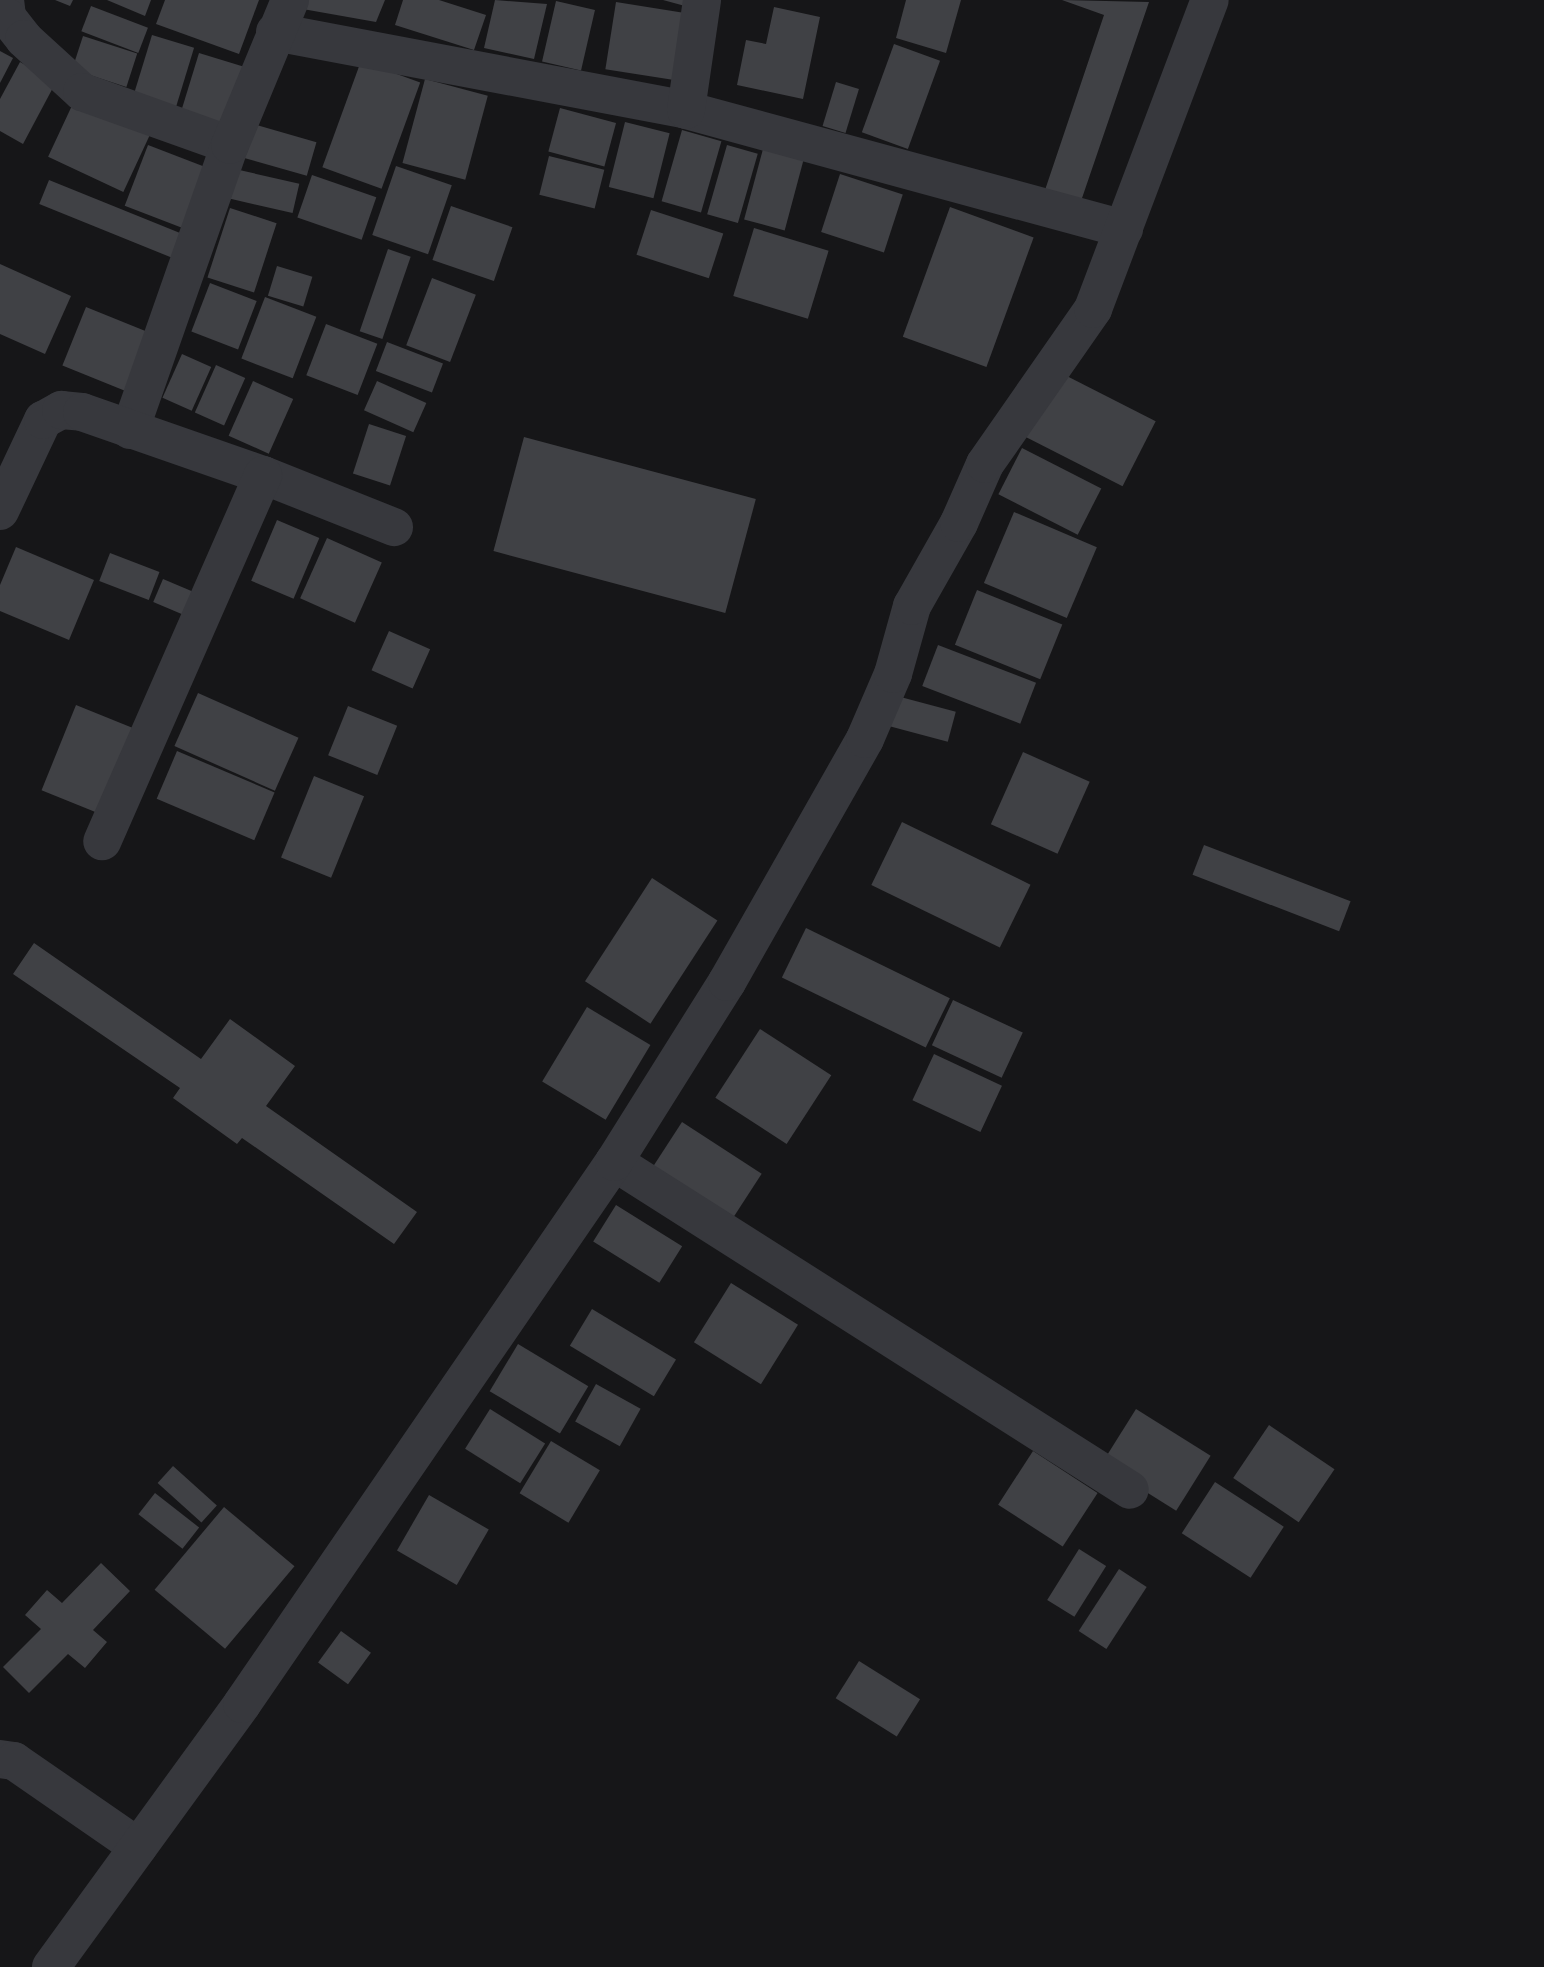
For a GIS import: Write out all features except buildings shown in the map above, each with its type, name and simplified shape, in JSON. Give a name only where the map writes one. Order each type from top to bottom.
[{"type":"street","points":[[5,0],[7,18],[24,40],[82,92],[230,145]]},
{"type":"street","points":[[686,110],[702,0]]},
{"type":"street","points":[[51,1967],[242,1704],[614,1162],[727,982],[865,739],[893,674],[912,606],[959,523],[985,464],[1093,309],[1210,0]]},
{"type":"street","points":[[130,430],[230,145],[283,16],[686,110],[1124,229]]},
{"type":"street","points":[[0,511],[43,420],[61,410],[82,412],[262,475],[394,527]]},
{"type":"street","points":[[102,841],[262,475]]},
{"type":"street","points":[[614,1162],[1130,1490]]},
{"type":"street","points":[[0,1759],[14,1761],[138,1847]]}]
